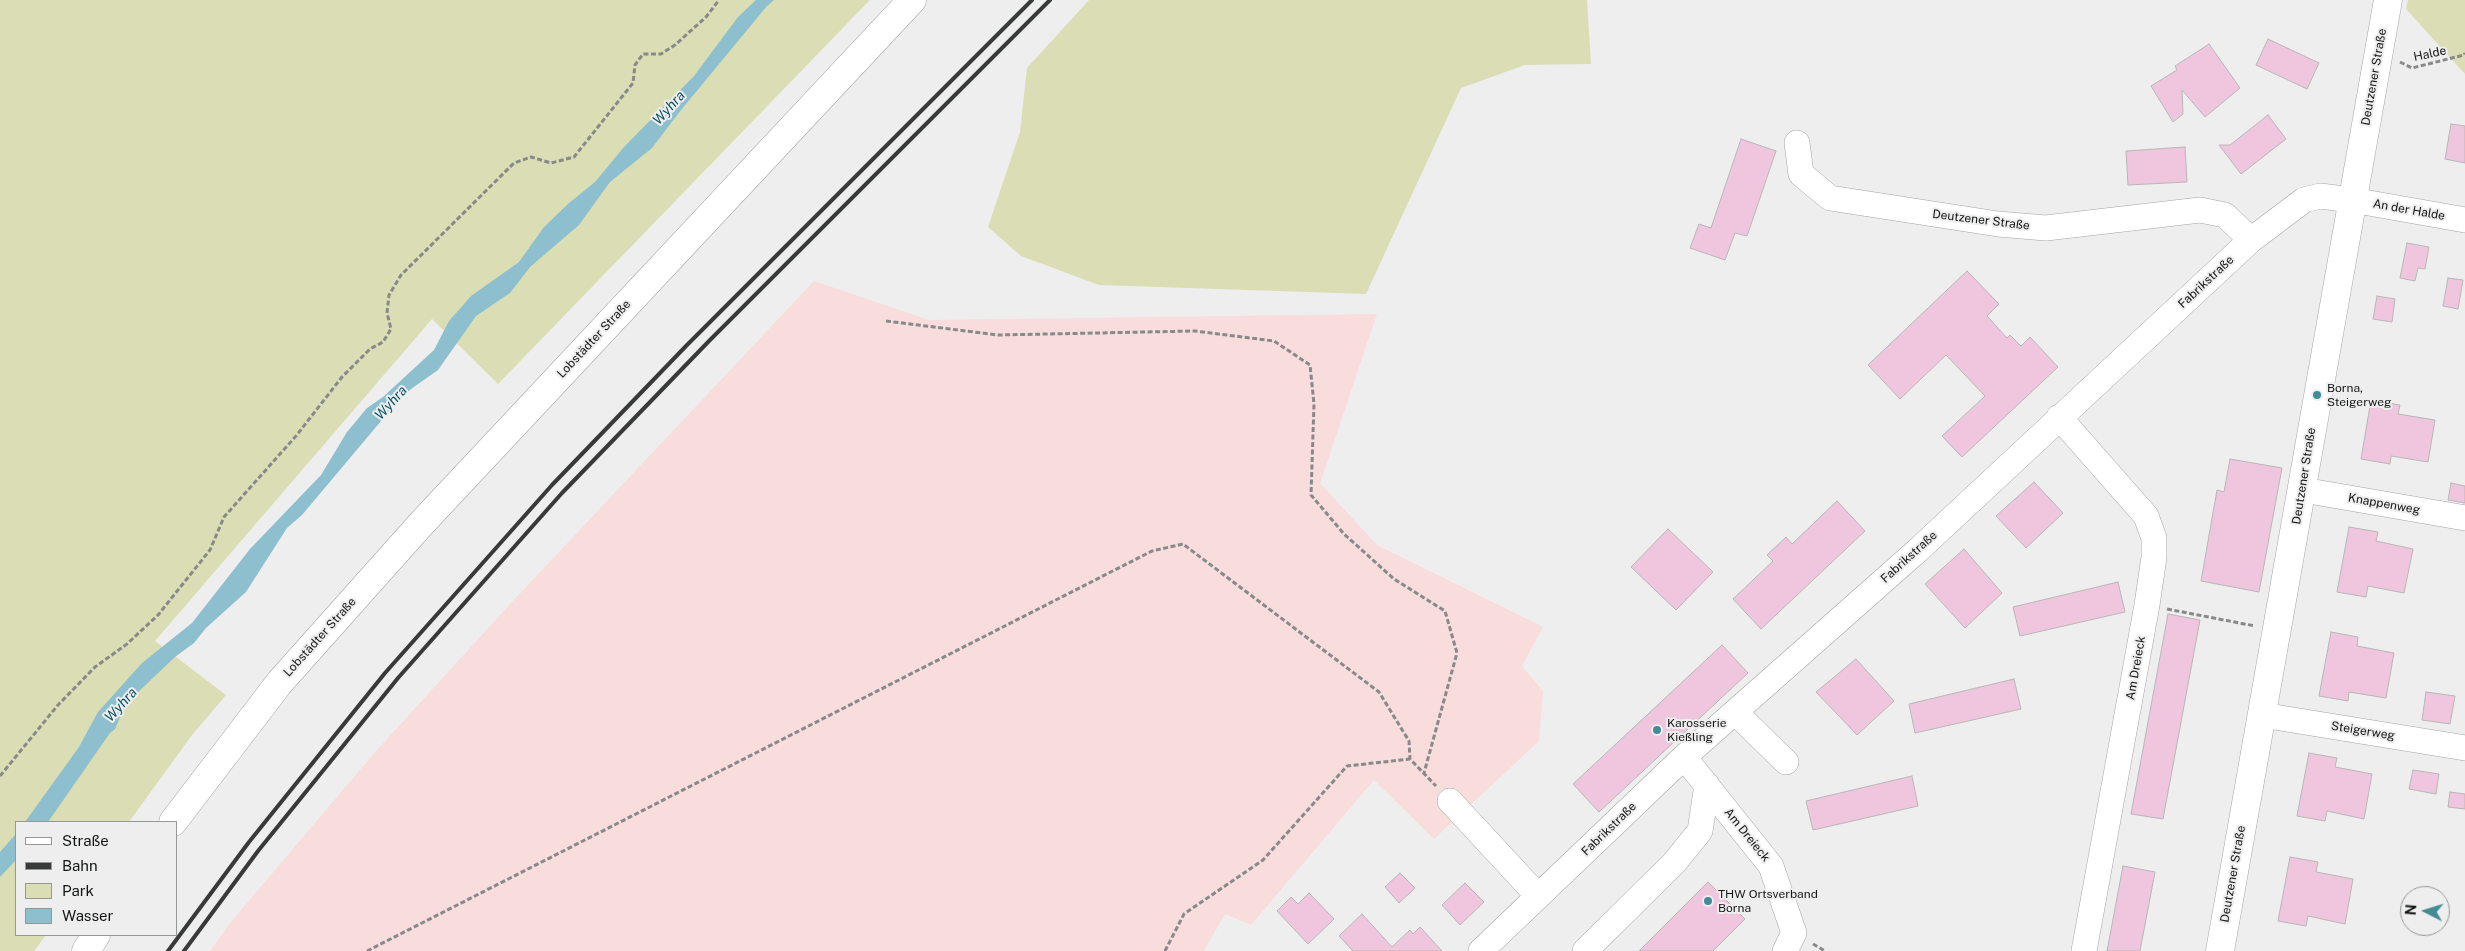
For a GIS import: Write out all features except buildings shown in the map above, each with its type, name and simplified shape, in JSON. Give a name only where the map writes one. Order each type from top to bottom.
[{"type":"main road","name":"Lobstädter Straße","points":[[174,821],[280,682],[421,524],[912,0]]},
{"type":"main road","name":"Deutzener Straße","points":[[2220,951],[2303,490],[2388,0]]},
{"type":"main road","points":[[86,951],[95,936]]},
{"type":"street","name":"Deutzener Straße","points":[[1797,143],[1801,174],[1830,198],[1998,224],[2046,228],[2200,210],[2225,215],[2251,240]]},
{"type":"street","name":"Fabrikstraße","points":[[1481,951],[1684,757],[1917,551],[2251,240],[2304,200],[2320,196],[2352,200]]},
{"type":"street","name":"An der Halde","points":[[2352,200],[2465,220]]},
{"type":"street","name":"Am Dreieck","points":[[2059,417],[2146,516],[2154,538],[2154,557],[2147,605],[2084,951]]},
{"type":"street","name":"Knappenweg","points":[[2303,490],[2465,518]]},
{"type":"street","points":[[1735,712],[1786,762]]},
{"type":"street","name":"Steigerweg","points":[[2262,714],[2465,748]]},
{"type":"street","name":"Am Dreieck","points":[[1684,757],[1771,866],[1794,933],[1785,951]]},
{"type":"street","points":[[1584,951],[1674,863],[1700,831],[1706,785]]},
{"type":"street","points":[[1450,801],[1538,896]]},
{"type":"path","points":[[0,776],[58,705],[95,667],[127,644],[158,615],[210,550],[224,517],[296,436],[342,377],[370,349],[383,342],[391,330],[387,314],[389,295],[401,275],[514,163],[531,157],[551,163],[574,157],[632,82],[635,65],[643,54],[661,54],[675,45],[706,17],[719,0]]},
{"type":"path","name":"Halde","points":[[2398,61],[2412,68],[2464,55],[2465,53]]},
{"type":"path","points":[[886,321],[998,336],[1195,331],[1274,342],[1310,365],[1314,404],[1311,495],[1344,534],[1394,580],[1445,611],[1457,653],[1424,773]]},
{"type":"path","points":[[367,951],[1152,551],[1183,544],[1379,692],[1409,741],[1410,759],[1450,801]]},
{"type":"path","points":[[2147,605],[2277,630]]},
{"type":"path","points":[[1165,951],[1184,914],[1263,860],[1347,766],[1410,759]]},
{"type":"shaded area","points":[[814,281],[929,320],[1377,314],[1320,483],[1377,545],[1543,627],[1522,666],[1543,691],[1539,741],[1434,839],[1374,780],[1251,925],[1225,914],[1204,951],[210,951],[231,922],[376,751],[512,602]]},
{"type":"green space","points":[[0,0],[870,0],[498,384],[432,319],[155,641],[226,695],[192,735],[130,821],[15,821],[15,936],[45,936],[34,951],[0,951]]},
{"type":"green space","points":[[1089,0],[1587,0],[1591,64],[1525,65],[1461,88],[1366,294],[1099,285],[1021,256],[988,227],[1020,132],[1027,68]]},
{"type":"green space","points":[[2408,0],[2465,0],[2465,74],[2406,9]]},
{"type":"water","name":"Wyhra","points":[[756,0],[774,0],[681,110],[652,148],[610,182],[579,225],[530,267],[510,293],[476,316],[438,370],[411,389],[392,408],[302,515],[287,528],[246,592],[206,628],[194,643],[175,657],[135,695],[123,710],[115,729],[110,733],[49,821],[26,821],[79,747],[98,712],[142,663],[192,623],[250,549],[321,475],[347,432],[367,408],[383,397],[434,350],[449,321],[471,296],[519,262],[544,227],[595,182],[624,147],[694,76],[738,17]]},
{"type":"water","points":[[15,835],[15,861],[0,877],[0,852]]},
{"type":"railway","points":[[168,951],[249,842],[385,673],[552,485],[687,345],[1032,0]]},
{"type":"railway","points":[[184,951],[258,851],[398,678],[562,493],[710,340],[1050,0]]},
{"type":"place","name":"Borna, Steigerweg","points":[[2317,395]]},
{"type":"place","name":"Karosserie Kießling","points":[[1657,730]]},
{"type":"place","name":"THW Ortsverband Borna","points":[[1708,901]]}]
